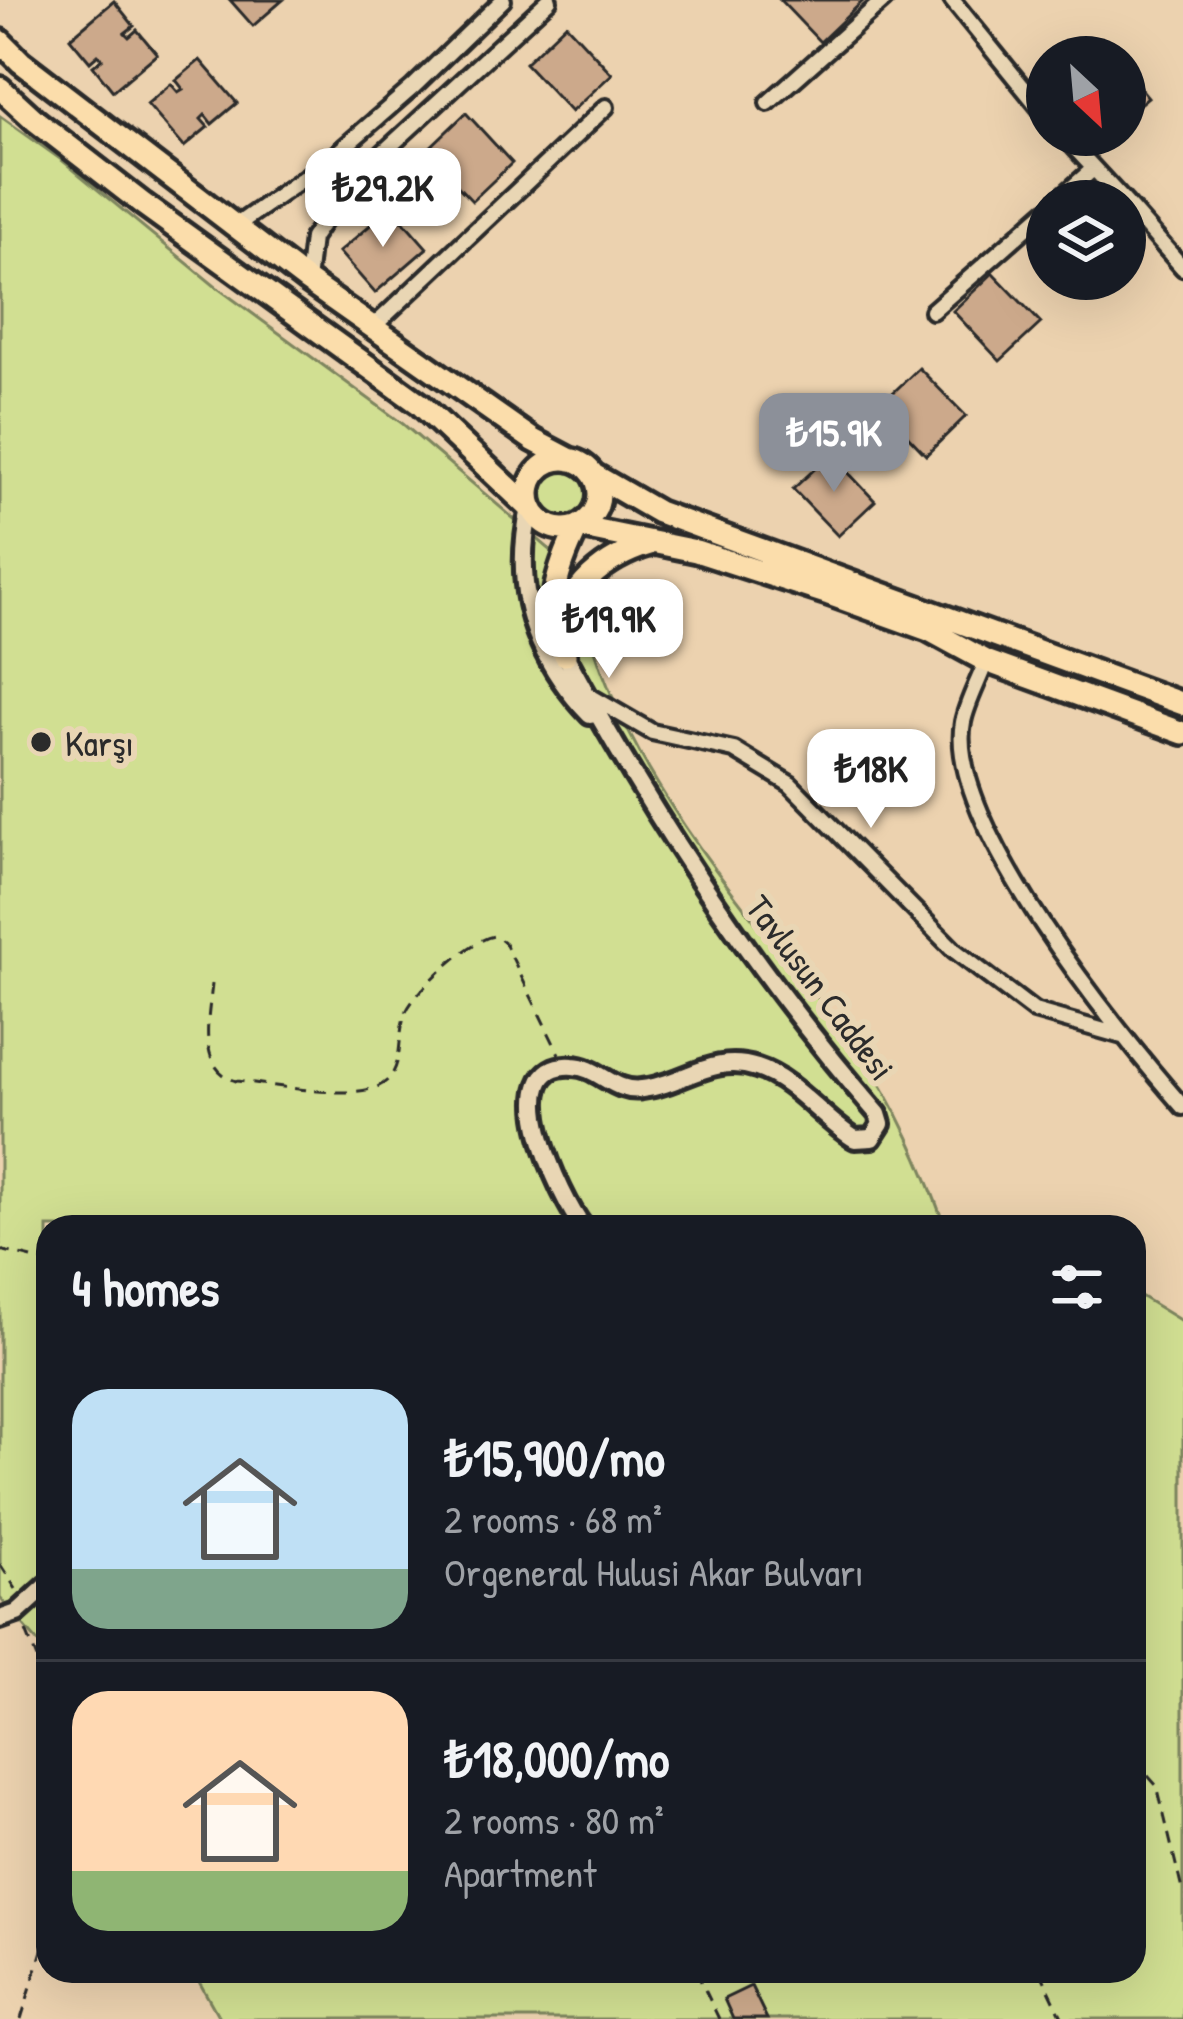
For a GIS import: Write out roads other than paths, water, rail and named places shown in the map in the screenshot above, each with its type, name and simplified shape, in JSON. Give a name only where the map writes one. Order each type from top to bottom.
[{"type":"main road","points":[[0,41],[234,227],[372,328],[533,440],[658,512],[1183,704]]},
{"type":"main road","points":[[0,88],[143,204],[420,404],[554,528],[578,527],[660,541],[781,578],[929,630],[986,662],[1183,734]]},
{"type":"main road","points":[[530,508],[530,486],[541,468],[560,459],[571,460]]},
{"type":"main road","points":[[565,655],[554,633],[554,599],[566,550],[599,499],[594,475]]},
{"type":"main road","points":[[565,655],[565,613],[587,580],[621,555],[660,541]]},
{"type":"street","points":[[307,281],[311,238],[350,183],[549,0]]},
{"type":"street","points":[[768,103],[884,0]]},
{"type":"street","points":[[952,0],[1026,91]]},
{"type":"street","points":[[234,227],[328,161],[413,87],[496,2]]},
{"type":"street","points":[[372,328],[607,107]]},
{"type":"street","points":[[1082,156],[1104,180]]},
{"type":"street","points":[[1081,180],[1094,169]]},
{"type":"street","points":[[1146,227],[1183,268]]},
{"type":"street","points":[[932,311],[1026,228]]},
{"type":"street","name":"Tavlusun Caddesi","points":[[530,508],[521,548],[525,593],[539,642],[562,683],[608,733]]},
{"type":"street","name":"Tavlusun Caddesi","points":[[565,655],[692,868],[772,980],[878,1114],[880,1129],[872,1138],[855,1139],[769,1073],[742,1064],[698,1068],[640,1090],[616,1087],[581,1067],[566,1066],[545,1076],[533,1102],[537,1125],[575,1215]]},
{"type":"street","points":[[986,662],[962,724],[968,781],[1045,929],[1121,1036],[1183,1107]]},
{"type":"street","points":[[585,692],[652,732],[734,750],[790,784],[954,950],[1034,1012],[1121,1036]]},
{"type":"place","name":"Karşı","points":[[41,742]]}]
